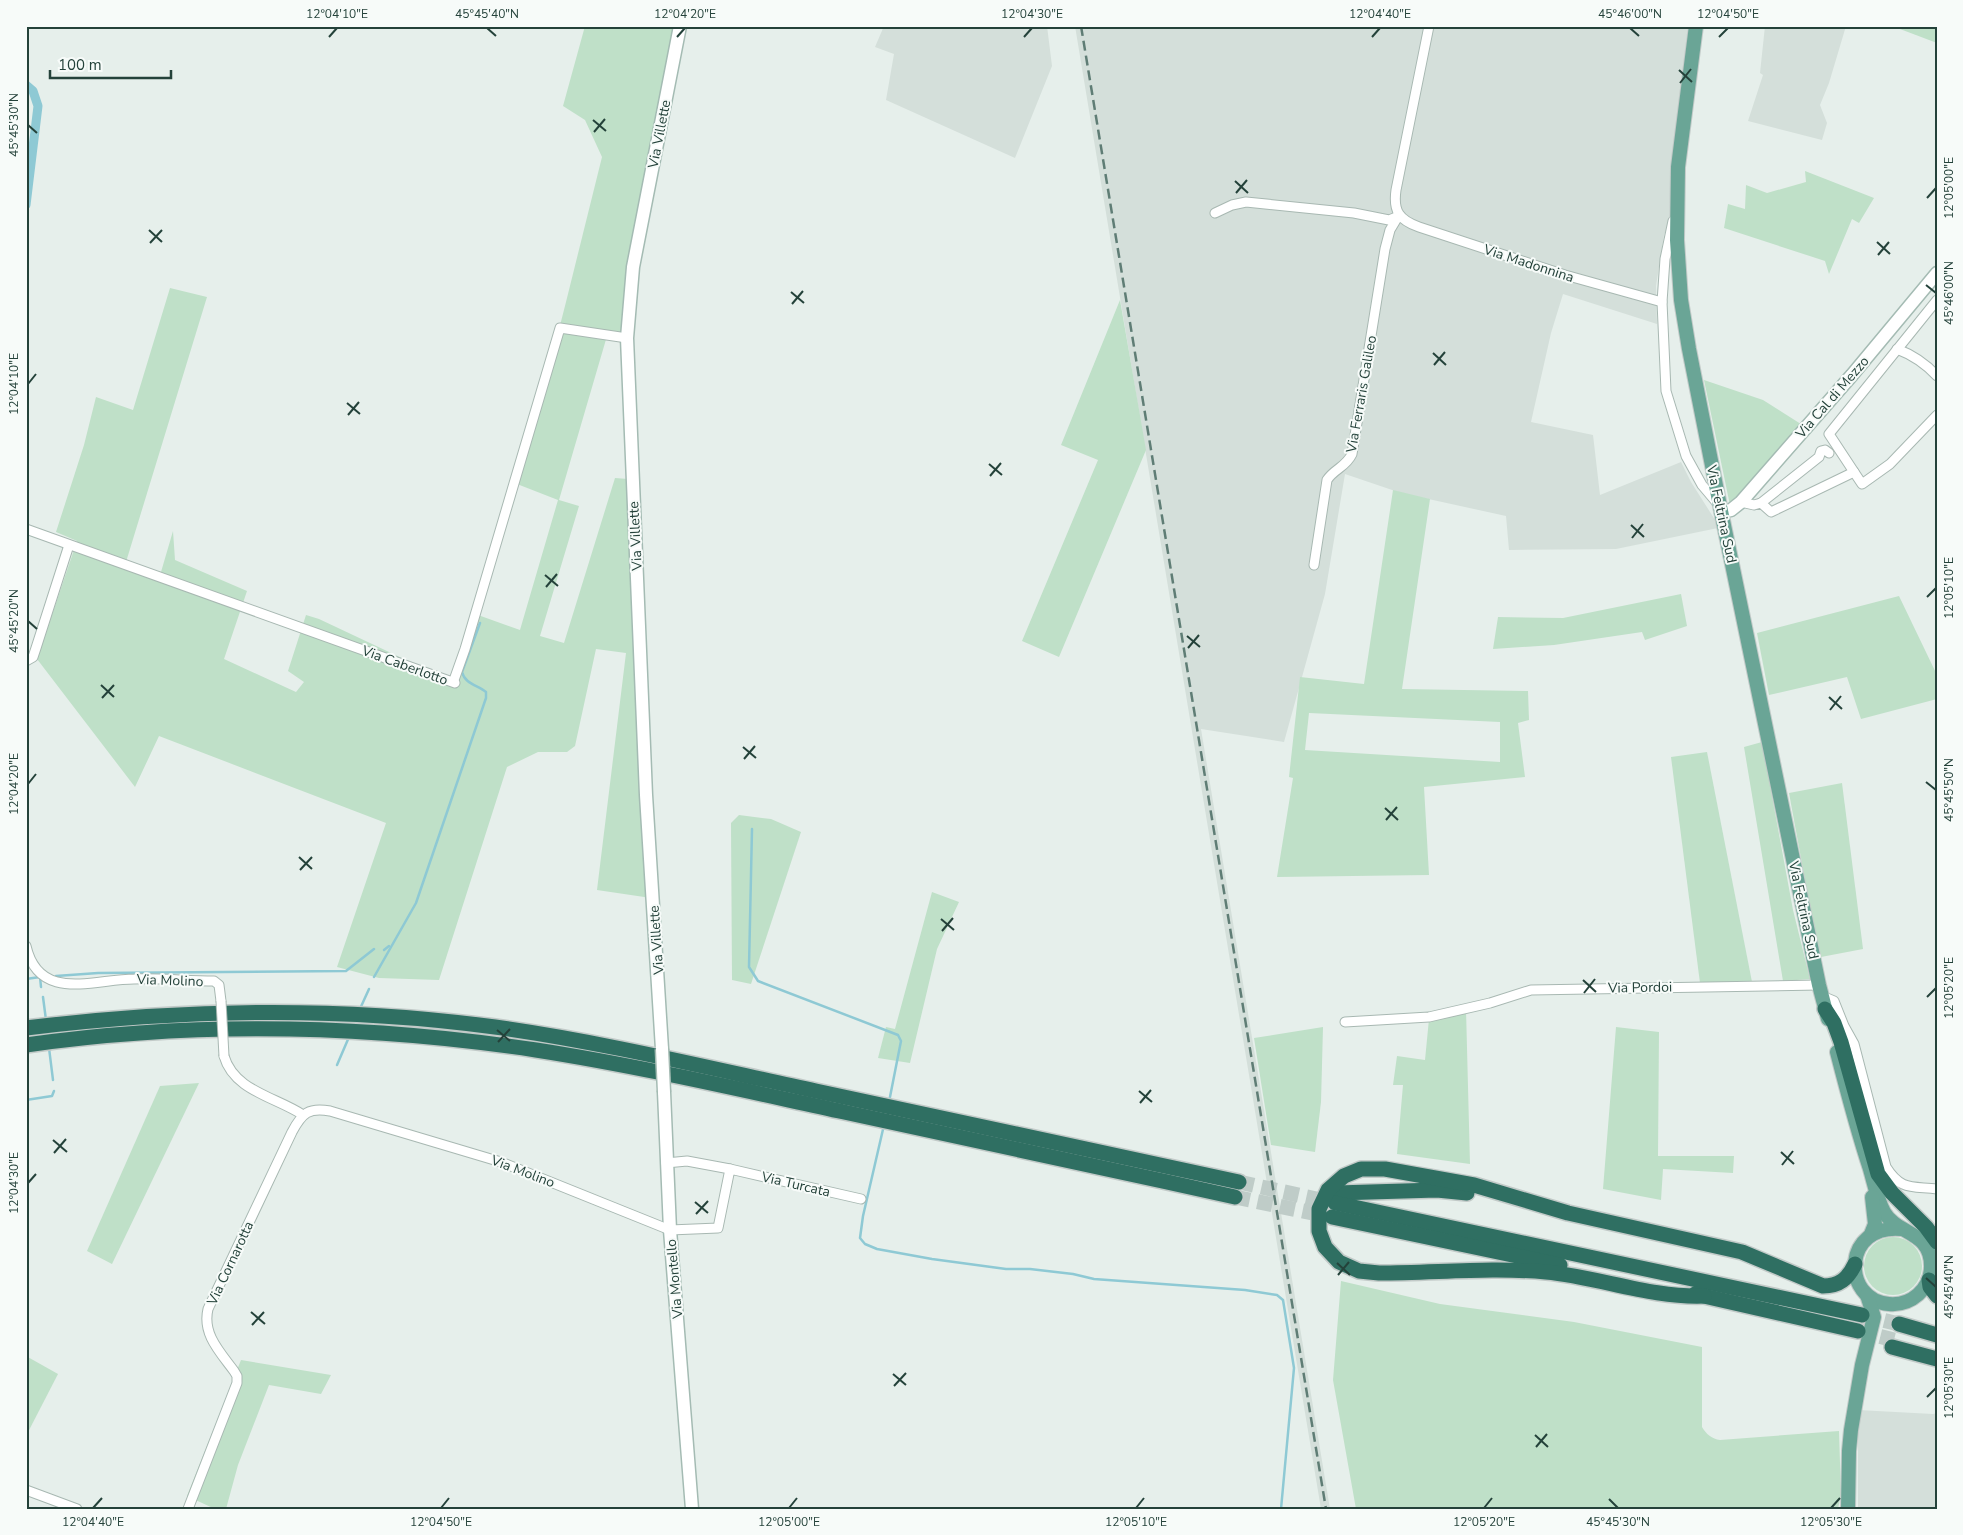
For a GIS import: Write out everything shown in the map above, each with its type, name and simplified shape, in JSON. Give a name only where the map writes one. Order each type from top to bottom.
[{"type":"highway","points":[[1822,997],[1841,1042],[1878,1174],[1892,1194],[1926,1227],[1937,1242]]},
{"type":"highway","points":[[26,1028],[132,1017],[230,1013],[331,1014],[434,1020],[502,1028],[598,1044],[938,1117],[1238,1185],[587,1059],[486,1044],[352,1032],[236,1030],[131,1035],[26,1045]]},
{"type":"highway","points":[[1704,1296],[1669,1295],[1589,1278],[1544,1272],[1363,1272],[1348,1268],[1335,1259],[1322,1242],[1319,1231],[1319,1209],[1328,1190],[1340,1179],[1362,1169],[1385,1169],[1474,1185],[1592,1219],[1742,1252],[1823,1286],[1834,1285],[1843,1281],[1855,1264]]},
{"type":"highway","points":[[1335,1204],[1436,1190],[1518,1199]]},
{"type":"highway","points":[[1335,1204],[1704,1296],[1736,1302],[1857,1334]]},
{"type":"highway","points":[[1335,1204],[1862,1315]]},
{"type":"highway","points":[[1929,1280],[1930,1287],[1937,1296]]},
{"type":"highway","points":[[1899,1324],[1937,1335]]},
{"type":"highway","points":[[1937,1352],[1893,1344],[1937,1360]]},
{"type":"main road","name":"Via Feltrina Sud","points":[[1696,26],[1680,146],[1677,206],[1678,268],[1685,325],[1720,509],[1822,997],[1860,1140],[1882,1207],[1888,1219],[1923,1242],[1929,1253],[1931,1266],[1929,1280]]},
{"type":"main road","name":"Via Feltrina Sud","points":[[1855,1264],[1858,1249],[1871,1234],[1875,1224],[1874,1209],[1860,1140]]},
{"type":"main road","points":[[1871,1234],[1891,1228],[1902,1229]]},
{"type":"main road","points":[[1848,1509],[1849,1451],[1854,1410],[1874,1317],[1867,1295],[1857,1278],[1855,1264]]},
{"type":"main road","points":[[1867,1295],[1876,1301],[1898,1304],[1917,1296],[1925,1288],[1929,1280]]},
{"type":"main road","points":[[1854,1410],[1882,1318],[1898,1304]]},
{"type":"street","name":"Via Villette","points":[[662,1049],[646,795],[627,338],[633,267],[680,26]]},
{"type":"street","points":[[1215,213],[1232,205],[1246,202],[1354,213],[1389,220],[1399,215],[1395,203],[1396,190],[1430,26]]},
{"type":"street","points":[[1677,206],[1667,246],[1662,302],[1666,390],[1686,456],[1702,485],[1720,509]]},
{"type":"street","name":"Via Madonnina","points":[[1399,215],[1406,222],[1419,227],[1564,275],[1662,302]]},
{"type":"street","name":"Via Ferraris Galileo","points":[[1314,565],[1327,480],[1332,474],[1346,465],[1352,454],[1385,249],[1390,230],[1399,215]]},
{"type":"street","name":"Via Cal di Mezzo","points":[[1720,509],[1730,510],[1741,502],[1937,273]]},
{"type":"street","points":[[1937,300],[1829,434],[1862,484],[1890,464],[1937,415]]},
{"type":"street","name":"Via Caberlotto","points":[[26,529],[455,683],[454,680],[465,649],[560,328],[627,338]]},
{"type":"street","points":[[1897,349],[1910,354],[1928,365],[1937,376]]},
{"type":"street","points":[[1741,502],[1754,505],[1761,503],[1819,457],[1821,451],[1825,450],[1829,453],[1836,445]]},
{"type":"street","points":[[1761,503],[1771,512],[1854,472]]},
{"type":"street","points":[[26,661],[33,657],[70,545]]},
{"type":"street","name":"Via Molino","points":[[26,946],[33,964],[53,981],[70,986],[132,978],[214,982],[219,985],[224,1056],[227,1066],[248,1087],[303,1115]]},
{"type":"street","name":"Via Pordoi","points":[[1345,1022],[1429,1018],[1490,1003],[1531,990],[1822,997]]},
{"type":"street","points":[[1822,997],[1834,1000],[1844,1026],[1854,1044],[1886,1167],[1893,1178],[1902,1185],[1937,1189]]},
{"type":"street","name":"Via Montello","points":[[662,1049],[670,1230],[692,1509]]},
{"type":"street","name":"Via Molino","points":[[314,1109],[330,1111],[501,1162],[670,1230]]},
{"type":"street","name":"Via Cornarotta","points":[[188,1509],[237,1383],[237,1376],[209,1333],[206,1317],[208,1308],[292,1132],[303,1115],[314,1109]]},
{"type":"street","name":"Via Turcata","points":[[666,1163],[687,1161],[861,1199]]},
{"type":"street","points":[[670,1230],[718,1228],[730,1169]]},
{"type":"street","points":[[26,1490],[77,1509]]},
{"type":"shaded area","points":[[884,26],[1047,26],[1052,66],[1015,158],[886,100],[894,54],[875,47]]},
{"type":"shaded area","points":[[1075,26],[1688,26],[1671,169],[1669,223],[1664,235],[1656,286],[1657,324],[1563,294],[1551,333],[1531,422],[1593,435],[1600,495],[1681,462],[1691,482],[1717,523],[1718,528],[1616,549],[1509,550],[1506,516],[1401,493],[1345,474],[1325,594],[1284,742],[1201,729],[1330,1509],[1321,1509]]},
{"type":"shaded area","points":[[1765,26],[1846,26],[1829,83],[1820,105],[1827,123],[1822,140],[1748,121],[1763,75],[1760,73]]},
{"type":"shaded area","points":[[1858,1410],[1937,1413],[1937,1509],[1858,1509]]},
{"type":"green space","points":[[585,26],[675,26],[624,341],[607,336],[559,500],[579,506],[540,636],[564,643],[615,478],[628,479],[651,898],[597,890],[626,653],[596,649],[575,746],[567,752],[538,752],[507,767],[439,980],[379,978],[337,967],[386,823],[159,736],[135,787],[37,659],[77,541],[56,532],[84,445],[96,397],[133,410],[170,288],[207,297],[126,562],[161,572],[173,531],[175,560],[247,591],[224,659],[296,692],[304,682],[288,671],[306,615],[319,619],[423,668],[451,678],[478,615],[520,630],[558,500],[517,484],[533,431],[602,157],[585,120],[563,106]]},
{"type":"green space","points":[[1892,26],[1937,26],[1937,43]]},
{"type":"green space","points":[[1805,171],[1874,198],[1859,223],[1852,219],[1829,274],[1825,261],[1724,228],[1728,204],[1745,209],[1746,185],[1767,193],[1806,182]]},
{"type":"green space","points":[[1120,300],[1146,450],[1059,657],[1022,641],[1098,460],[1061,445]]},
{"type":"green space","points":[[1704,380],[1763,400],[1804,426],[1731,510]]},
{"type":"green space","points":[[1393,490],[1430,499],[1402,689],[1528,691],[1529,720],[1518,723],[1525,777],[1424,787],[1429,875],[1277,877],[1293,778],[1289,777],[1300,677],[1364,684]],"holes":[[[1309,713],[1500,722],[1500,762],[1305,750]]]},
{"type":"green space","points":[[1681,594],[1687,626],[1645,640],[1642,632],[1554,645],[1493,649],[1498,617],[1563,618]]},
{"type":"green space","points":[[1899,596],[1937,675],[1937,699],[1861,719],[1847,677],[1769,695],[1757,633]]},
{"type":"green space","points":[[1762,742],[1793,910],[1810,979],[1783,981],[1744,747]]},
{"type":"green space","points":[[1707,752],[1752,982],[1700,983],[1671,757]]},
{"type":"green space","points":[[1842,783],[1863,949],[1821,957],[1789,793]]},
{"type":"green space","points":[[739,815],[771,819],[801,832],[751,984],[732,980],[731,823]]},
{"type":"green space","points":[[932,892],[959,902],[937,949],[910,1063],[878,1058],[886,1027],[895,1029]]},
{"type":"green space","points":[[1466,1009],[1470,1164],[1397,1154],[1403,1085],[1393,1085],[1397,1056],[1425,1060],[1429,1019]]},
{"type":"green space","points":[[1323,1027],[1321,1102],[1315,1152],[1271,1145],[1254,1038]]},
{"type":"green space","points":[[1616,1027],[1659,1032],[1658,1156],[1734,1156],[1733,1173],[1663,1169],[1661,1200],[1603,1189]]},
{"type":"green space","points":[[199,1083],[112,1264],[87,1251],[160,1086]]},
{"type":"green space","points":[[1887,1237],[1899,1237],[1914,1245],[1922,1260],[1922,1272],[1914,1287],[1899,1295],[1887,1295],[1872,1287],[1864,1272],[1864,1260],[1872,1245]]},
{"type":"green space","points":[[1341,1281],[1440,1304],[1574,1322],[1702,1347],[1702,1427],[1705,1432],[1720,1440],[1839,1431],[1841,1494],[1838,1509],[1356,1509],[1333,1380]]},
{"type":"green space","points":[[26,1356],[58,1374],[26,1436]]},
{"type":"green space","points":[[241,1360],[331,1375],[321,1394],[269,1385],[238,1465],[226,1509],[215,1509],[187,1496]]},
{"type":"waterway","points":[[26,85],[33,91],[38,106],[26,205]]},
{"type":"waterway","points":[[374,977],[416,903],[486,698],[486,692],[469,682],[462,672],[480,623]]},
{"type":"waterway","points":[[752,829],[749,967],[758,981],[898,1035],[901,1041],[889,1102]]},
{"type":"waterway","points":[[384,950],[389,946]]},
{"type":"waterway","points":[[56,976],[98,973],[346,971],[374,949]]},
{"type":"waterway","points":[[40,977],[41,987]]},
{"type":"waterway","points":[[26,979],[40,977]]},
{"type":"waterway","points":[[359,1011],[369,989]]},
{"type":"waterway","points":[[43,997],[46,1020]]},
{"type":"waterway","points":[[337,1065],[349,1037]]},
{"type":"waterway","points":[[49,1048],[53,1080]]},
{"type":"waterway","points":[[26,1100],[52,1096],[54,1091]]},
{"type":"waterway","points":[[884,1125],[863,1216],[860,1238],[865,1244],[877,1249],[932,1259],[1006,1269],[1030,1269],[1073,1274],[1094,1279],[1245,1290],[1277,1295],[1283,1300],[1294,1368],[1281,1509]]},
{"type":"tunnel","points":[[1239,1182],[1334,1203]]},
{"type":"tunnel","points":[[1235,1197],[1332,1217]]},
{"type":"tunnel","points":[[1862,1315],[1899,1324]]},
{"type":"tunnel","points":[[1858,1331],[1894,1340]]},
{"type":"railway","points":[[1081,26],[1326,1509]]}]
